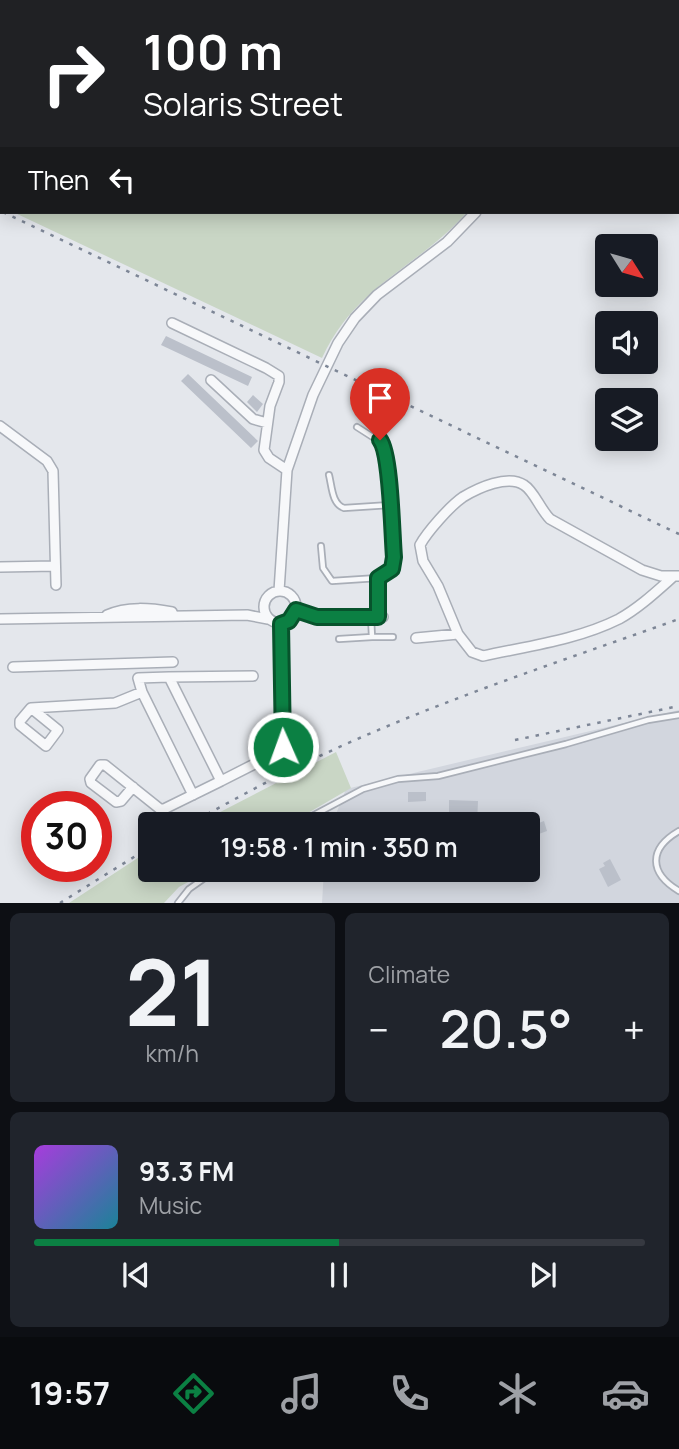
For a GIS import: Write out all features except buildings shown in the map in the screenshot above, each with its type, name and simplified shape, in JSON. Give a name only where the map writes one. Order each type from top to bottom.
[{"type":"street","points":[[279,591],[287,470],[313,395],[347,328],[377,295],[447,242],[474,214]]},
{"type":"street","points":[[172,323],[276,373],[279,382],[270,406],[265,454],[287,470]]},
{"type":"street","points":[[211,380],[253,419],[267,423]]},
{"type":"street","points":[[0,426],[47,461],[53,471],[55,585]]},
{"type":"street","points":[[506,480],[514,480],[527,486],[541,509],[556,522],[642,570],[661,576],[677,576],[620,618],[573,636],[483,656],[472,652],[458,634],[438,586],[421,556],[420,545],[464,497],[506,480]]},
{"type":"street","points":[[0,567],[55,566]]},
{"type":"street","points":[[0,619],[247,615],[281,624],[289,621],[296,610],[296,602],[291,595],[279,591],[268,596],[264,606],[268,619]]},
{"type":"street","points":[[247,615],[264,606]]},
{"type":"street","points":[[296,610],[317,617],[377,617]]},
{"type":"street","points":[[133,787],[121,801],[116,802],[91,783],[90,779],[102,764],[133,787],[160,809],[167,808],[282,750],[281,624]]},
{"type":"street","points":[[416,638],[458,634]]},
{"type":"street","points":[[13,667],[173,662]]},
{"type":"street","points":[[137,663],[142,692],[193,795]]},
{"type":"street","points":[[138,678],[253,676]]},
{"type":"street","points":[[169,677],[221,781]]},
{"type":"street","points":[[30,708],[115,704],[142,692]]},
{"type":"street","points":[[30,708],[58,730],[46,746],[19,724],[30,708]]},
{"type":"lane","points":[[321,546],[323,568],[332,581],[378,578],[390,572],[394,564],[384,446],[357,427]]},
{"type":"lane","points":[[330,475],[335,502],[342,508],[390,505]]},
{"type":"lane","points":[[372,637],[377,617],[378,578]]},
{"type":"lane","points":[[339,639],[393,637]]},
{"type":"lane","points":[[320,812],[363,789],[398,779],[438,776],[648,720],[679,715]]},
{"type":"lane","points":[[679,831],[659,849],[656,866],[659,875],[679,891]]},
{"type":"lane","points":[[178,903],[199,882]]},
{"type":"shaded area","points":[[679,710],[679,903],[322,903],[323,882],[540,882],[540,812],[337,812],[346,789]]},
{"type":"green space","points":[[17,214],[465,214],[448,232],[389,278],[352,312],[322,358]]},
{"type":"green space","points":[[336,752],[351,788],[310,812],[220,812]]},
{"type":"green space","points":[[138,858],[138,882],[188,882],[179,887],[164,903],[69,903],[101,882],[112,882],[112,875]]},
{"type":"railway","points":[[7,214],[679,534]]},
{"type":"railway","points":[[211,812],[297,767],[390,725],[679,619]]},
{"type":"railway","points":[[515,740],[679,706]]},
{"type":"railway","points":[[60,903],[138,854]]},
{"type":"route","points":[[283,747],[281,624],[289,621],[296,610],[310,617],[378,617],[378,578],[390,572],[394,564],[388,479],[384,446],[380,440]]}]
